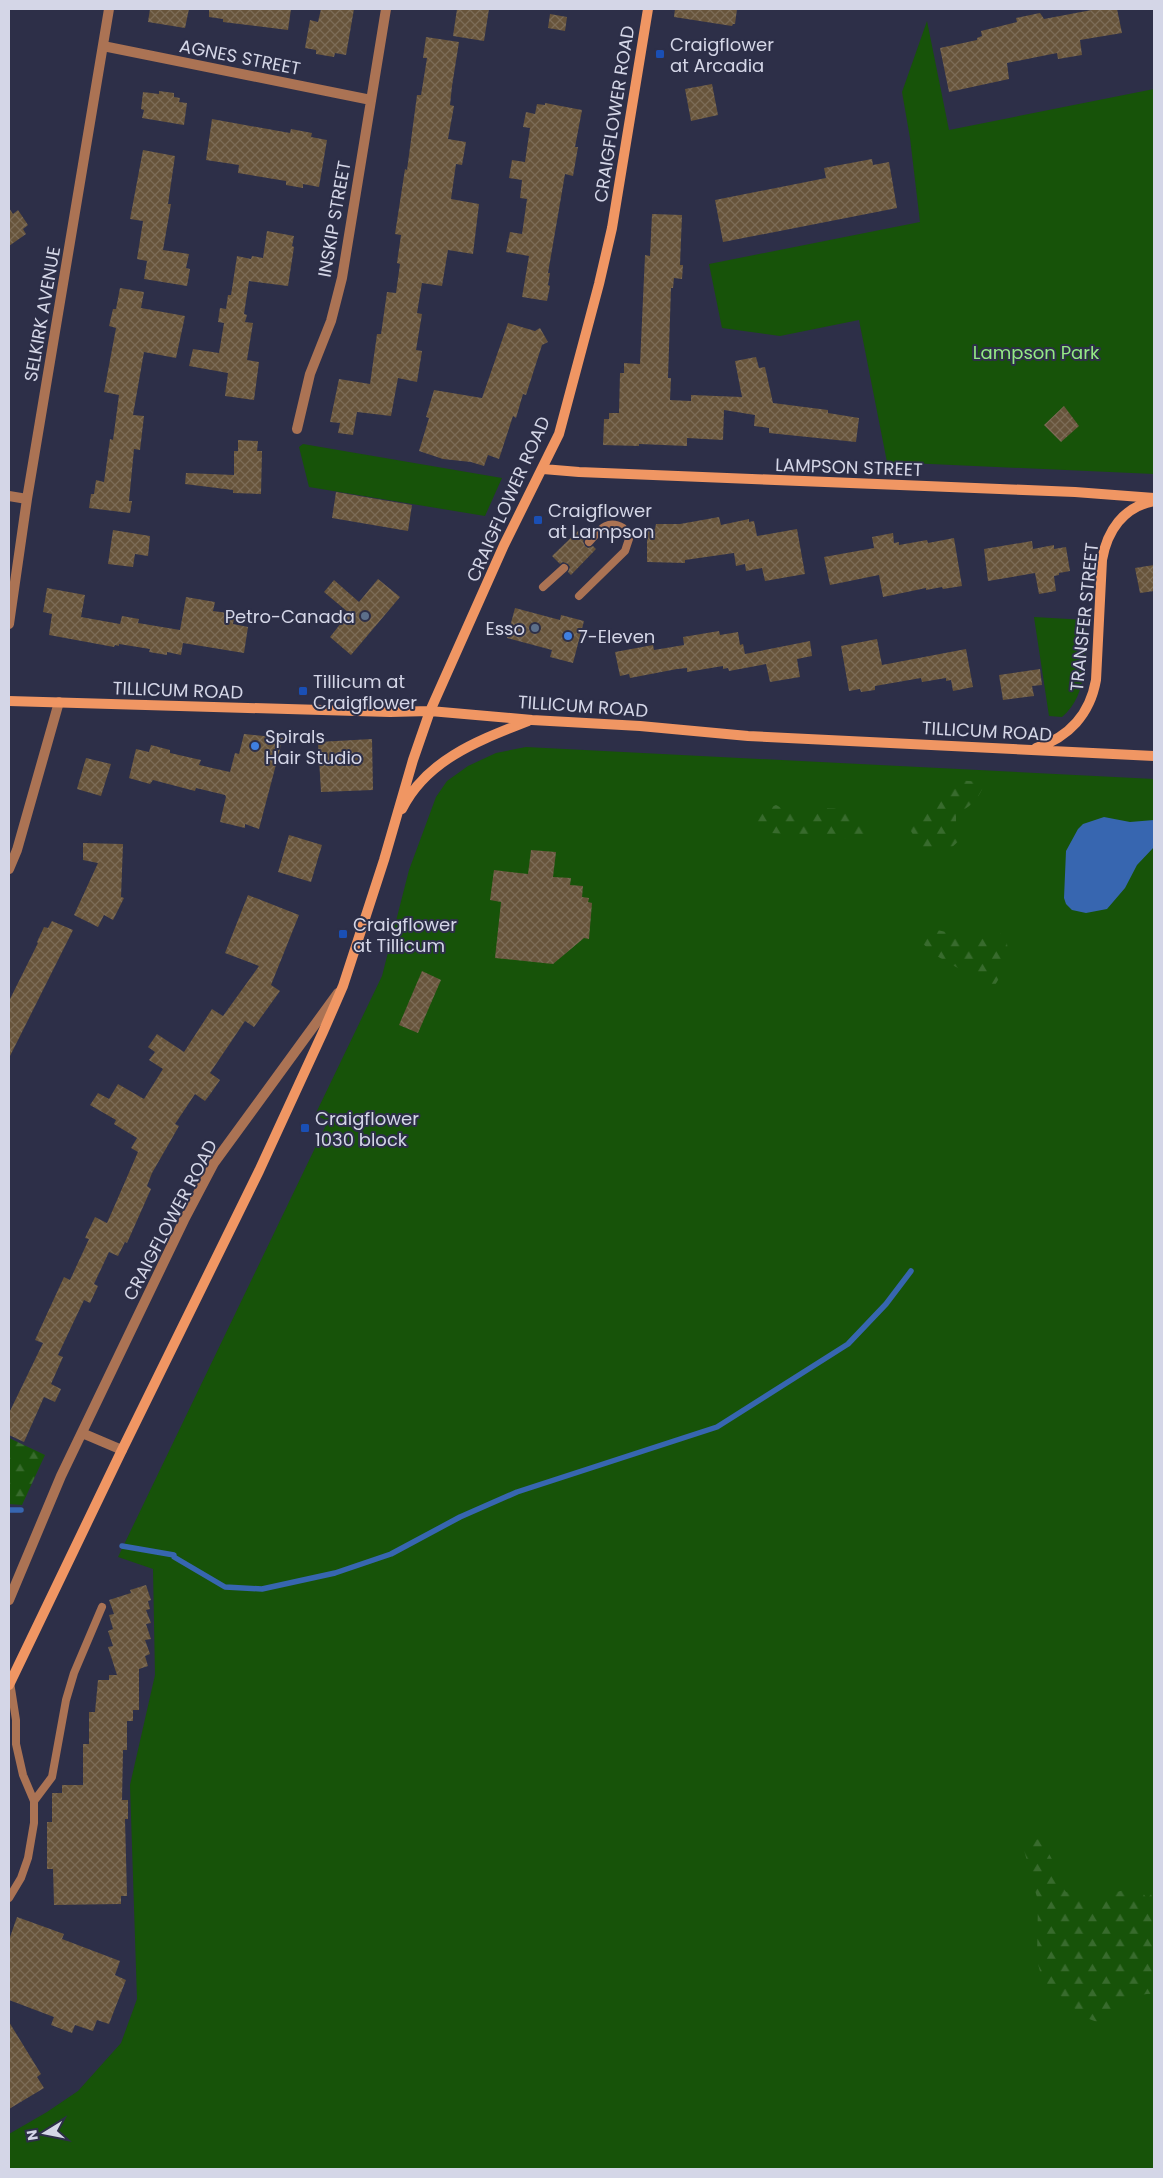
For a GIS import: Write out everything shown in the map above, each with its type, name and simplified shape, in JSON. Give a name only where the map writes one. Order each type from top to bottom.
[{"type":"main road","name":"CRAIGFLOWER ROAD","points":[[9,1684],[259,1171],[343,986],[413,760],[430,712],[504,545],[559,434],[599,284],[622,171],[648,9]]},
{"type":"main road","name":"LAMPSON STREET","points":[[543,469],[1075,492],[1154,500]]},
{"type":"main road","name":"TRANSFER STREET","points":[[1020,749],[1037,748],[1052,742],[1066,732],[1086,711],[1093,696],[1096,680],[1102,560],[1105,544],[1112,529],[1123,516],[1136,507],[1154,500]]},
{"type":"main road","name":"TILLICUM ROAD","points":[[9,701],[430,712],[640,726],[748,736],[1154,756]]},
{"type":"main road","points":[[388,842],[404,804],[418,785],[431,772],[472,744],[531,720]]},
{"type":"street","name":"SELKIRK AVENUE","points":[[9,624],[27,499],[109,9]]},
{"type":"street","name":"INSKIP STREET","points":[[297,430],[310,374],[331,321],[342,278],[386,9]]},
{"type":"street","name":"AGNES STREET","points":[[103,46],[370,100]]},
{"type":"street","points":[[9,496],[27,499]]},
{"type":"street","points":[[9,869],[20,841],[59,702]]},
{"type":"street","name":"CRAIGFLOWER ROAD","points":[[9,1600],[61,1476],[184,1220],[214,1163],[343,986]]},
{"type":"street","points":[[82,1433],[122,1450]]},
{"type":"lane","points":[[579,596],[625,550],[628,539],[623,528],[613,524],[603,526],[589,542]]},
{"type":"lane","points":[[543,587],[564,568]]},
{"type":"lane","points":[[34,1800],[52,1777],[66,1700],[74,1673],[102,1607]]},
{"type":"lane","points":[[9,1684],[18,1752],[23,1775],[34,1800],[34,1823],[28,1858],[21,1878],[9,1898]]},
{"type":"green space","name":"Lampson Park","points":[[927,21],[949,130],[1154,89],[1154,474],[887,462],[859,320],[780,336],[722,328],[709,264],[920,222],[910,138],[902,92]]},
{"type":"green space","points":[[303,444],[502,478],[485,516],[309,487],[299,447]]},
{"type":"green space","points":[[1034,617],[1086,620],[1084,672],[1081,685],[1071,708],[1062,717],[1049,716]]},
{"type":"green space","points":[[526,747],[1154,779],[1154,2169],[9,2169],[9,2134],[78,2091],[121,2043],[137,1999],[130,1785],[155,1675],[153,1569],[118,1557],[328,1121],[315,1115],[382,976],[409,870],[436,797],[447,781],[468,766],[496,753]]},
{"type":"green space","points":[[952,780],[985,782],[974,801],[956,814],[956,822],[961,839],[951,848],[929,855],[918,843],[908,826],[920,809],[935,798],[949,793]]},
{"type":"green space","points":[[776,805],[791,813],[818,808],[852,811],[866,818],[870,825],[866,834],[860,838],[815,838],[791,832],[785,834],[771,833],[757,826],[758,813]]},
{"type":"green space","points":[[1004,929],[1008,953],[1007,960],[993,988],[935,955],[919,940],[937,930],[969,937],[999,936]]},
{"type":"green space","points":[[9,1438],[45,1455],[22,1505],[9,1504]]},
{"type":"green space","points":[[1041,1839],[1054,1863],[1058,1880],[1066,1892],[1079,1894],[1092,1900],[1130,1889],[1141,1890],[1147,1899],[1154,1891],[1154,1994],[1138,1996],[1097,2022],[1084,2017],[1042,1979],[1037,1960],[1038,1900],[1023,1847],[1033,1840]]},
{"type":"water","points":[[1104,817],[1130,822],[1154,820],[1154,847],[1137,865],[1125,888],[1107,909],[1086,913],[1072,910],[1066,904],[1064,898],[1066,851],[1078,829],[1083,824]]},
{"type":"building","points":[[150,9],[189,9],[185,28],[148,22]]},
{"type":"building","points":[[209,9],[291,9],[288,30],[223,22],[223,19],[209,17]]},
{"type":"building","points":[[321,9],[354,9],[346,55],[335,53],[334,57],[316,54],[316,50],[305,48],[310,20],[318,22]]},
{"type":"building","points":[[457,9],[489,9],[484,41],[453,36]]},
{"type":"building","points":[[675,9],[737,9],[735,24],[732,26],[674,17]]},
{"type":"building","points":[[1097,9],[1117,9],[1122,33],[1080,40],[1082,55],[1058,59],[1057,53],[1007,63],[1009,79],[949,92],[940,48],[977,40],[977,38],[982,36],[981,31],[1017,22],[1016,18],[1040,13],[1044,19]]},
{"type":"building","points":[[550,14],[567,17],[565,31],[548,28]]},
{"type":"building","points":[[426,37],[459,42],[450,105],[454,106],[448,139],[466,142],[462,165],[456,164],[451,199],[479,204],[473,254],[448,250],[442,286],[422,283],[417,313],[422,314],[416,350],[422,351],[417,382],[398,378],[391,416],[357,412],[353,435],[338,433],[340,423],[330,422],[339,379],[370,384],[377,334],[381,334],[387,292],[396,293],[400,264],[397,263],[401,235],[395,234],[405,169],[407,170],[417,95],[421,95],[427,58],[423,58]]},
{"type":"building","points":[[712,84],[718,115],[691,121],[685,89]]},
{"type":"building","points":[[159,91],[174,93],[174,97],[180,98],[179,102],[187,103],[184,125],[142,118],[144,110],[141,109],[143,92],[159,94]]},
{"type":"building","points":[[545,103],[582,110],[575,147],[578,147],[573,176],[565,174],[548,273],[550,273],[548,285],[550,286],[547,301],[522,297],[529,256],[506,252],[510,232],[522,234],[527,199],[520,198],[522,180],[509,178],[512,160],[525,162],[530,128],[523,127],[526,112],[535,114],[537,104],[545,105]]},
{"type":"building","points":[[212,119],[290,133],[291,129],[312,133],[311,137],[327,140],[319,187],[303,184],[303,188],[286,185],[286,181],[238,173],[239,165],[206,160]]},
{"type":"building","points":[[143,150],[175,156],[168,204],[171,204],[163,250],[189,254],[186,268],[190,269],[187,286],[144,279],[147,261],[137,259],[143,221],[130,219]]},
{"type":"building","points":[[872,159],[873,165],[889,162],[897,208],[723,242],[715,200],[826,178],[824,168]]},
{"type":"building","points":[[9,208],[13,214],[18,210],[28,225],[23,229],[26,234],[9,246]]},
{"type":"building","points":[[652,214],[682,215],[680,265],[683,265],[682,279],[674,278],[673,288],[671,288],[668,378],[671,378],[670,400],[691,401],[691,395],[742,397],[735,361],[756,357],[759,368],[765,367],[773,403],[828,410],[828,413],[859,418],[856,442],[769,433],[769,428],[754,426],[755,415],[724,410],[723,440],[687,438],[687,446],[603,445],[604,419],[609,419],[609,413],[619,413],[620,373],[624,373],[624,363],[640,364],[645,255],[650,256]]},
{"type":"building","points":[[267,231],[294,236],[288,286],[249,281],[244,314],[247,315],[245,322],[253,323],[247,360],[259,362],[254,400],[225,396],[228,373],[189,366],[193,349],[219,353],[224,323],[218,322],[220,308],[226,309],[228,295],[231,295],[237,256],[251,259],[252,256],[263,258]]},
{"type":"building","points":[[120,288],[144,292],[141,308],[185,316],[176,358],[144,352],[133,415],[144,416],[140,450],[134,449],[129,501],[132,501],[130,513],[89,508],[96,480],[104,482],[110,439],[113,440],[119,395],[104,392],[116,328],[109,326],[113,309],[116,309]]},
{"type":"building","points":[[508,323],[535,331],[540,328],[548,342],[542,345],[526,395],[523,394],[516,418],[513,416],[499,459],[488,455],[484,466],[471,462],[443,459],[419,451],[429,418],[426,417],[434,390],[482,398]]},
{"type":"building","points":[[1064,406],[1079,426],[1061,442],[1044,425]]},
{"type":"building","points":[[238,440],[258,441],[257,451],[262,451],[261,494],[233,493],[233,490],[185,484],[186,473],[234,475],[234,451],[238,451]]},
{"type":"building","points":[[336,492],[412,505],[408,531],[332,518]]},
{"type":"building","points":[[719,517],[721,525],[749,519],[749,522],[754,521],[757,536],[797,529],[805,574],[765,581],[762,568],[746,571],[745,564],[736,566],[734,553],[685,560],[685,563],[647,562],[647,528],[655,529],[656,524],[680,524]]},
{"type":"building","points":[[113,530],[150,536],[148,556],[135,554],[133,567],[108,564]]},
{"type":"building","points":[[578,531],[585,538],[583,541],[585,546],[588,548],[593,546],[596,549],[571,575],[568,572],[570,567],[568,564],[563,562],[560,564],[552,556]]},
{"type":"building","points":[[893,533],[894,543],[899,542],[899,545],[927,540],[928,543],[954,538],[962,586],[926,590],[926,588],[883,597],[879,575],[830,585],[824,557],[874,548],[872,537]]},
{"type":"building","points":[[1032,541],[1033,549],[1054,545],[1054,549],[1066,547],[1070,571],[1054,576],[1056,591],[1039,594],[1035,573],[988,581],[984,549]]},
{"type":"building","points":[[1154,565],[1154,591],[1140,593],[1135,568]]},
{"type":"building","points":[[378,579],[400,597],[351,655],[330,637],[349,613],[324,592],[334,580],[359,602]]},
{"type":"building","points":[[47,588],[85,595],[81,617],[120,624],[122,616],[139,619],[138,623],[180,630],[186,597],[215,602],[213,611],[235,614],[233,624],[248,627],[244,653],[183,643],[181,655],[167,652],[167,655],[149,652],[150,649],[119,644],[119,646],[115,645],[114,647],[49,635],[52,614],[43,612]]},
{"type":"building","points":[[515,608],[560,620],[561,615],[584,621],[573,663],[550,657],[552,650],[507,638]]},
{"type":"building","points":[[719,631],[720,635],[738,632],[740,645],[743,644],[745,654],[810,641],[812,656],[797,659],[800,677],[770,682],[766,664],[729,671],[728,668],[723,669],[723,666],[687,672],[687,668],[677,669],[630,678],[629,674],[620,676],[615,652],[653,645],[654,650],[684,645],[683,637]]},
{"type":"building","points":[[877,639],[882,665],[966,649],[973,687],[953,691],[951,680],[946,681],[946,678],[922,682],[921,678],[875,686],[875,690],[861,692],[860,689],[849,691],[841,646]]},
{"type":"building","points":[[1040,669],[1042,685],[1032,686],[1034,696],[1003,700],[999,675]]},
{"type":"building","points":[[244,734],[283,738],[259,829],[245,824],[245,828],[220,822],[225,795],[196,788],[195,791],[153,780],[150,784],[129,778],[136,749],[149,752],[151,745],[170,750],[170,753],[201,760],[199,765],[230,772],[235,753],[239,754]]},
{"type":"building","points":[[372,739],[373,790],[321,792],[318,742]]},
{"type":"building","points":[[86,758],[111,764],[101,796],[77,789]]},
{"type":"building","points":[[289,835],[322,845],[311,882],[278,872]]},
{"type":"building","points":[[83,843],[123,844],[121,897],[124,898],[113,920],[104,915],[98,927],[74,915],[98,863],[83,860]]},
{"type":"building","points":[[531,850],[556,852],[553,877],[571,878],[570,885],[583,886],[582,897],[589,898],[588,902],[592,903],[589,939],[584,938],[553,964],[495,958],[501,902],[490,900],[494,870],[528,874]]},
{"type":"building","points":[[248,895],[299,915],[271,985],[280,991],[254,1027],[245,1021],[210,1073],[220,1080],[205,1101],[195,1094],[175,1124],[179,1126],[152,1173],[147,1186],[151,1189],[127,1243],[125,1242],[118,1256],[109,1252],[94,1284],[98,1286],[90,1303],[84,1300],[58,1355],[63,1357],[51,1384],[61,1389],[55,1402],[44,1397],[24,1442],[9,1435],[9,1413],[43,1343],[35,1340],[64,1277],[70,1280],[89,1239],[85,1238],[95,1217],[107,1223],[138,1152],[131,1148],[137,1138],[114,1124],[116,1120],[90,1105],[98,1093],[109,1099],[118,1084],[144,1099],[163,1069],[149,1060],[155,1052],[148,1047],[157,1034],[184,1052],[212,1009],[223,1016],[259,966],[225,953]]},
{"type":"building","points":[[52,921],[73,930],[9,1058],[9,1001],[44,927],[48,928]]},
{"type":"building","points":[[422,971],[441,980],[418,1033],[399,1025]]},
{"type":"building","points":[[146,1585],[151,1600],[148,1601],[150,1609],[146,1610],[151,1623],[146,1624],[151,1639],[145,1640],[150,1654],[145,1656],[148,1666],[139,1669],[139,1710],[133,1710],[133,1721],[127,1721],[127,1750],[123,1750],[122,1800],[128,1800],[128,1819],[125,1819],[127,1896],[121,1896],[121,1904],[54,1905],[53,1869],[47,1869],[47,1822],[52,1822],[52,1793],[62,1793],[62,1785],[83,1785],[83,1744],[89,1744],[89,1712],[95,1712],[98,1680],[109,1680],[109,1675],[117,1675],[108,1647],[113,1646],[108,1631],[113,1629],[109,1615],[114,1614],[109,1600],[131,1593],[130,1590]]},
{"type":"building","points":[[17,1917],[64,1934],[62,1939],[120,1961],[115,1975],[126,1980],[109,2024],[97,2020],[93,2031],[75,2025],[72,2033],[51,2025],[54,2017],[9,2000],[9,1940]]},
{"type":"building","points":[[9,2022],[41,2074],[37,2077],[44,2088],[9,2109]]},
{"type":"waterway","points":[[122,1546],[174,1555],[174,1557],[225,1587],[262,1589],[335,1573],[391,1554],[460,1517],[517,1492],[717,1427],[848,1344],[886,1304],[911,1271]]},
{"type":"waterway","points":[[9,1510],[21,1510]]},
{"type":"place","name":"Craigflower at Arcadia","points":[[660,54]]},
{"type":"place","name":"Craigflower at Lampson","points":[[538,520]]},
{"type":"place","name":"Petro-Canada","points":[[365,616]]},
{"type":"place","name":"Esso","points":[[535,628]]},
{"type":"place","name":"7-Eleven","points":[[568,636]]},
{"type":"place","name":"Tillicum at Craigflower","points":[[303,691]]},
{"type":"place","name":"Spirals Hair Studio","points":[[255,746]]},
{"type":"place","name":"Craigflower at Tillicum","points":[[343,934]]},
{"type":"place","name":"Craigflower 1030 block","points":[[305,1128]]}]
